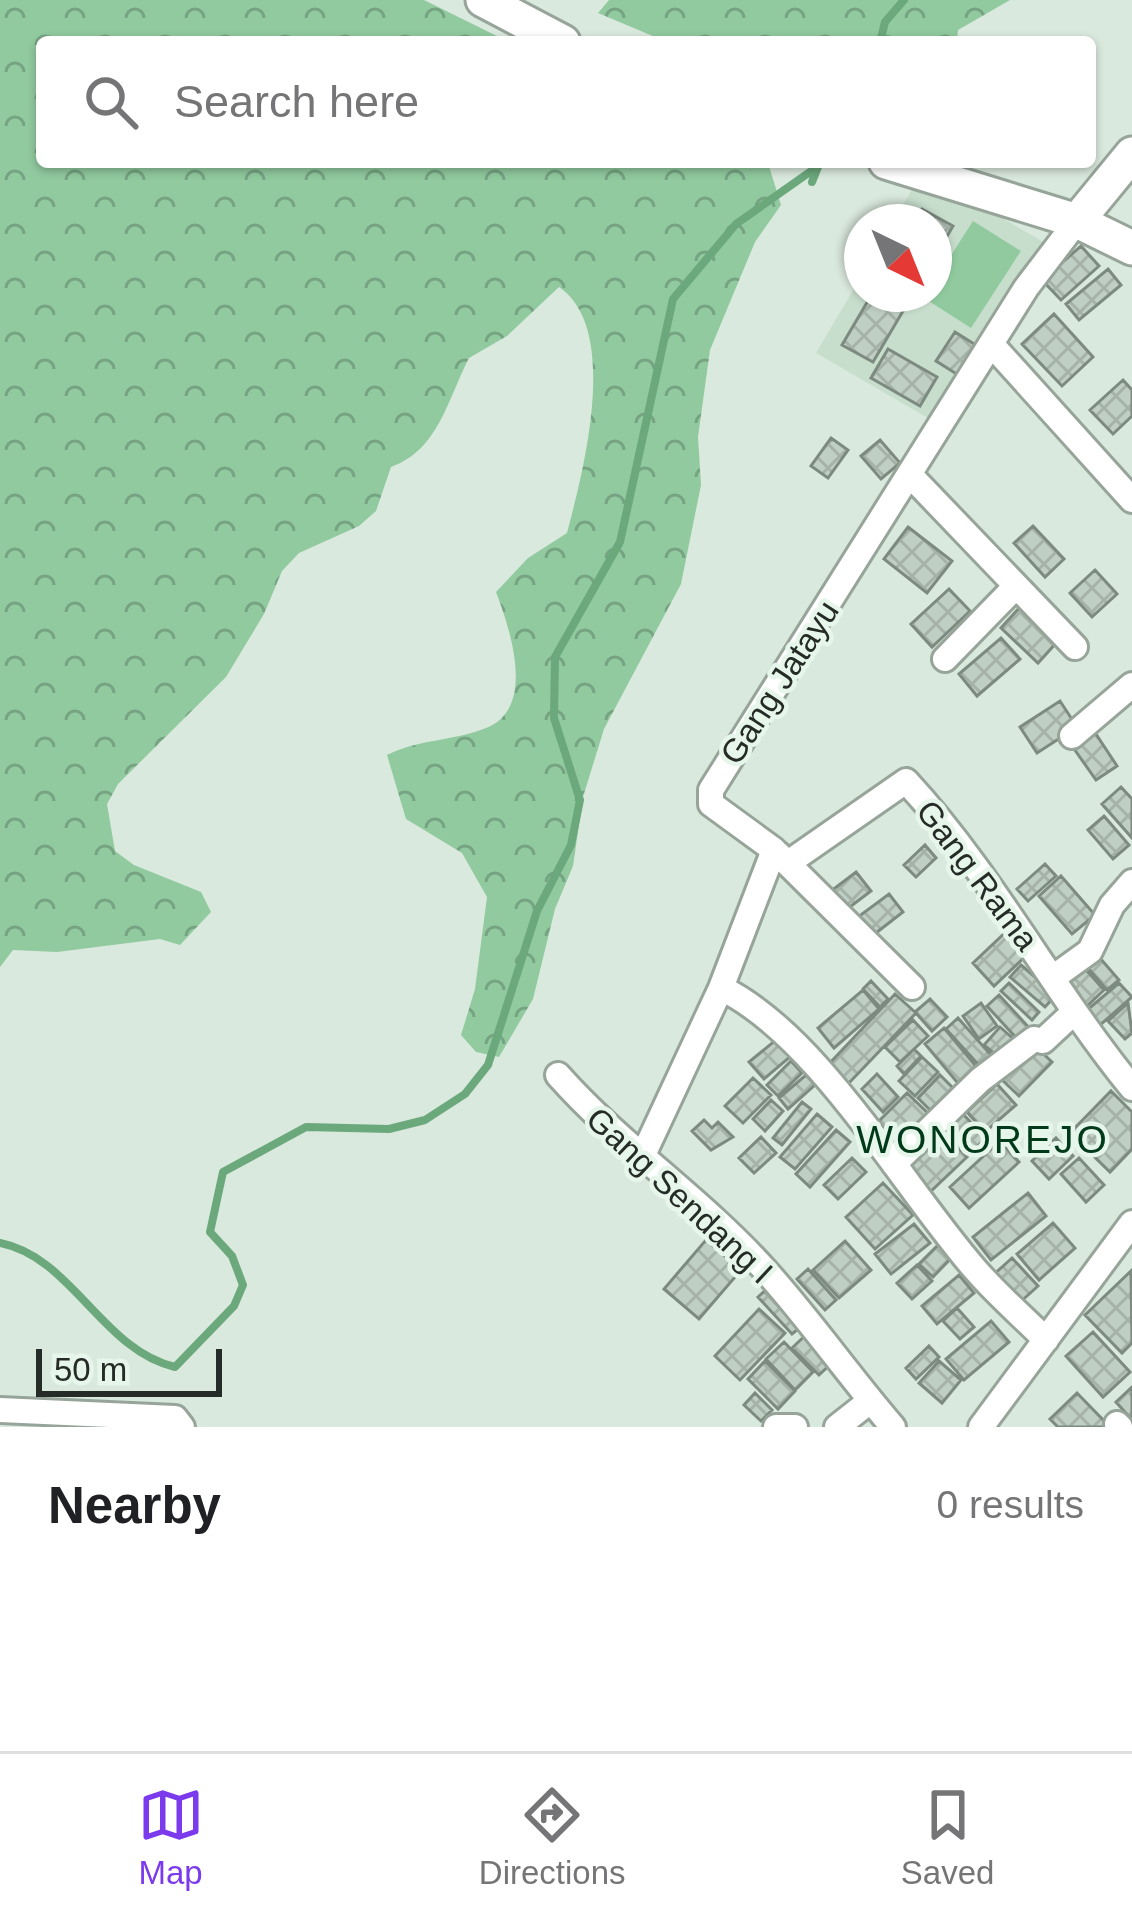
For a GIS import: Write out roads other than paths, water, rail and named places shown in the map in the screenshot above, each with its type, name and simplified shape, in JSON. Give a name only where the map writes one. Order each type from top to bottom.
[{"type":"main road","points":[[484,0],[552,36]]},
{"type":"main road","points":[[1077,221],[1132,154]]},
{"type":"main road","points":[[905,168],[1077,221],[1132,248]]},
{"type":"street","name":"Gang Jatayu","points":[[781,856],[711,804],[711,790],[1026,288],[1077,221]]},
{"type":"street","points":[[993,346],[1132,500]]},
{"type":"street","points":[[911,476],[1075,647]]},
{"type":"street","points":[[945,659],[1016,586]]},
{"type":"street","points":[[1072,736],[1132,685]]},
{"type":"street","name":"Gang Rama","points":[[781,856],[902,780],[924,801],[1054,977],[1072,1014],[1132,1088]]},
{"type":"street","points":[[644,1153],[781,856],[912,987]]},
{"type":"street","points":[[1054,977],[1090,951],[1132,882]]},
{"type":"street","points":[[722,988],[752,1002],[784,1030],[975,1269],[1046,1340]]},
{"type":"street","points":[[893,1165],[980,1080],[1034,1039],[1043,1041],[1072,1014]]},
{"type":"street","name":"Gang Sendang I","points":[[558,1075],[613,1135],[644,1153],[764,1269],[893,1427]]},
{"type":"street","points":[[981,1427],[1129,1234]]},
{"type":"street","points":[[837,1427],[870,1401]]},
{"type":"street","points":[[0,1410],[174,1424]]},
{"type":"street","points":[[776,1427],[795,1427]]},
{"type":"waterway","points":[[882,36],[885,22],[904,0]]},
{"type":"waterway","points":[[0,1243],[47,1266],[127,1342],[175,1367],[234,1306],[243,1285],[232,1256],[210,1232],[223,1172],[306,1127],[389,1129],[425,1120],[465,1094],[488,1065],[537,911],[571,845],[580,800],[554,718],[555,657],[620,542],[673,299],[736,224],[816,168]]},
{"type":"waterway","points":[[817,168],[812,182],[818,168]]},
{"type":"district","name":"WONOREJO","points":[[983,1139]]}]
